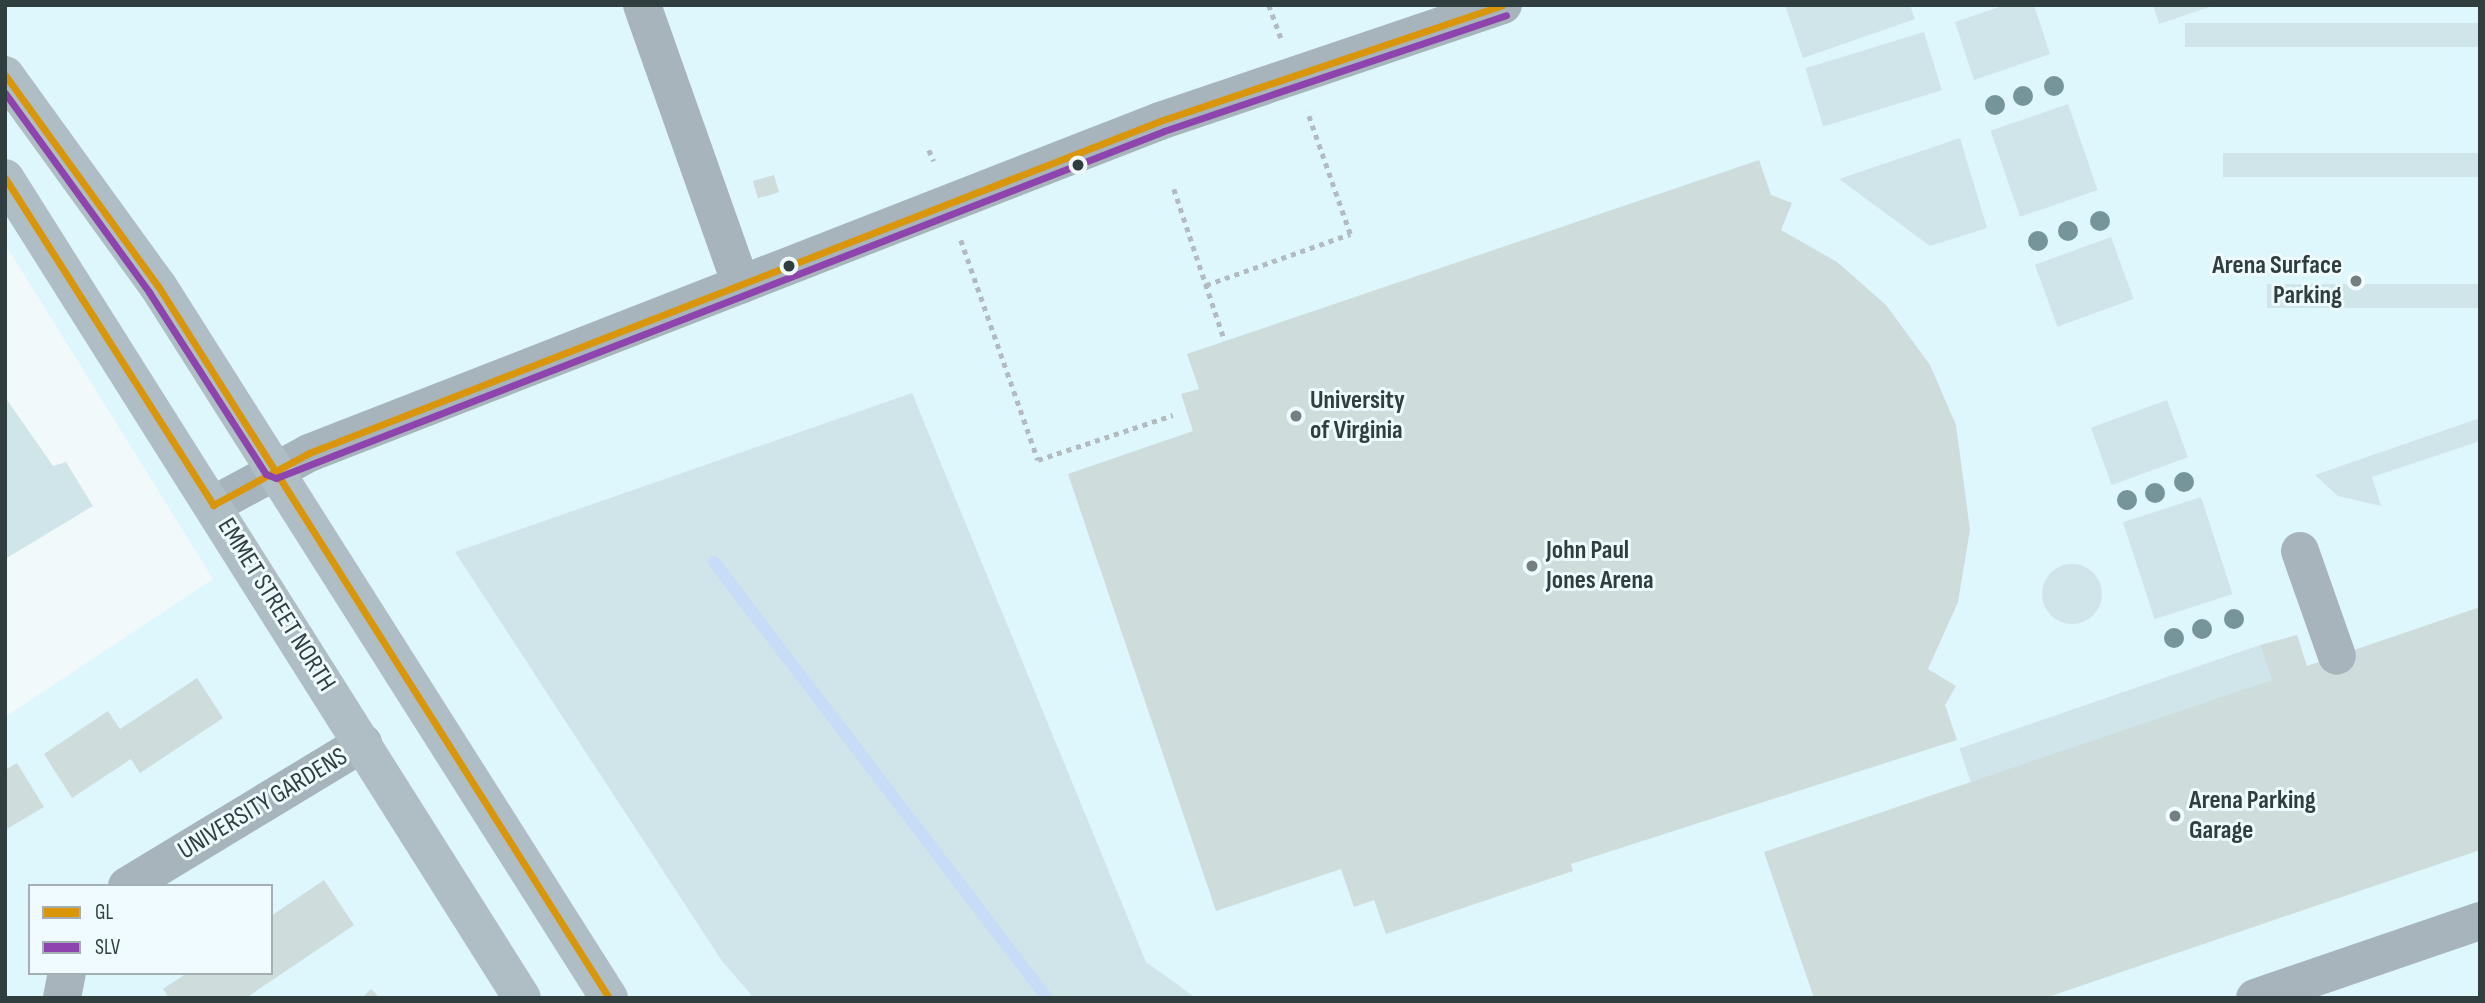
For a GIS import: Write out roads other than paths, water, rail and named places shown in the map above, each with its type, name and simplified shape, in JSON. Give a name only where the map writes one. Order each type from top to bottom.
[{"type":"main road","points":[[5,75],[158,286],[609,998]]},
{"type":"main road","name":"EMMET STREET NORTH","points":[[5,178],[522,998]]},
{"type":"street","points":[[642,5],[741,285]]},
{"type":"street","points":[[213,505],[275,468],[1160,121],[1503,5]]},
{"type":"street","points":[[2301,551],[2337,656]]},
{"type":"street","name":"UNIVERSITY GARDENS","points":[[130,884],[363,743]]},
{"type":"street","points":[[2255,998],[2480,921]]},
{"type":"street","points":[[62,998],[67,975]]},
{"type":"waterway","points":[[714,562],[1047,998]]},
{"type":"place","name":"Arena Surface Parking","points":[[2356,281]]},
{"type":"place","name":"University of Virginia","points":[[1296,416]]},
{"type":"place","name":"John Paul Jones Arena","points":[[1532,566]]},
{"type":"place","name":"Arena Parking Garage","points":[[2175,816]]}]
